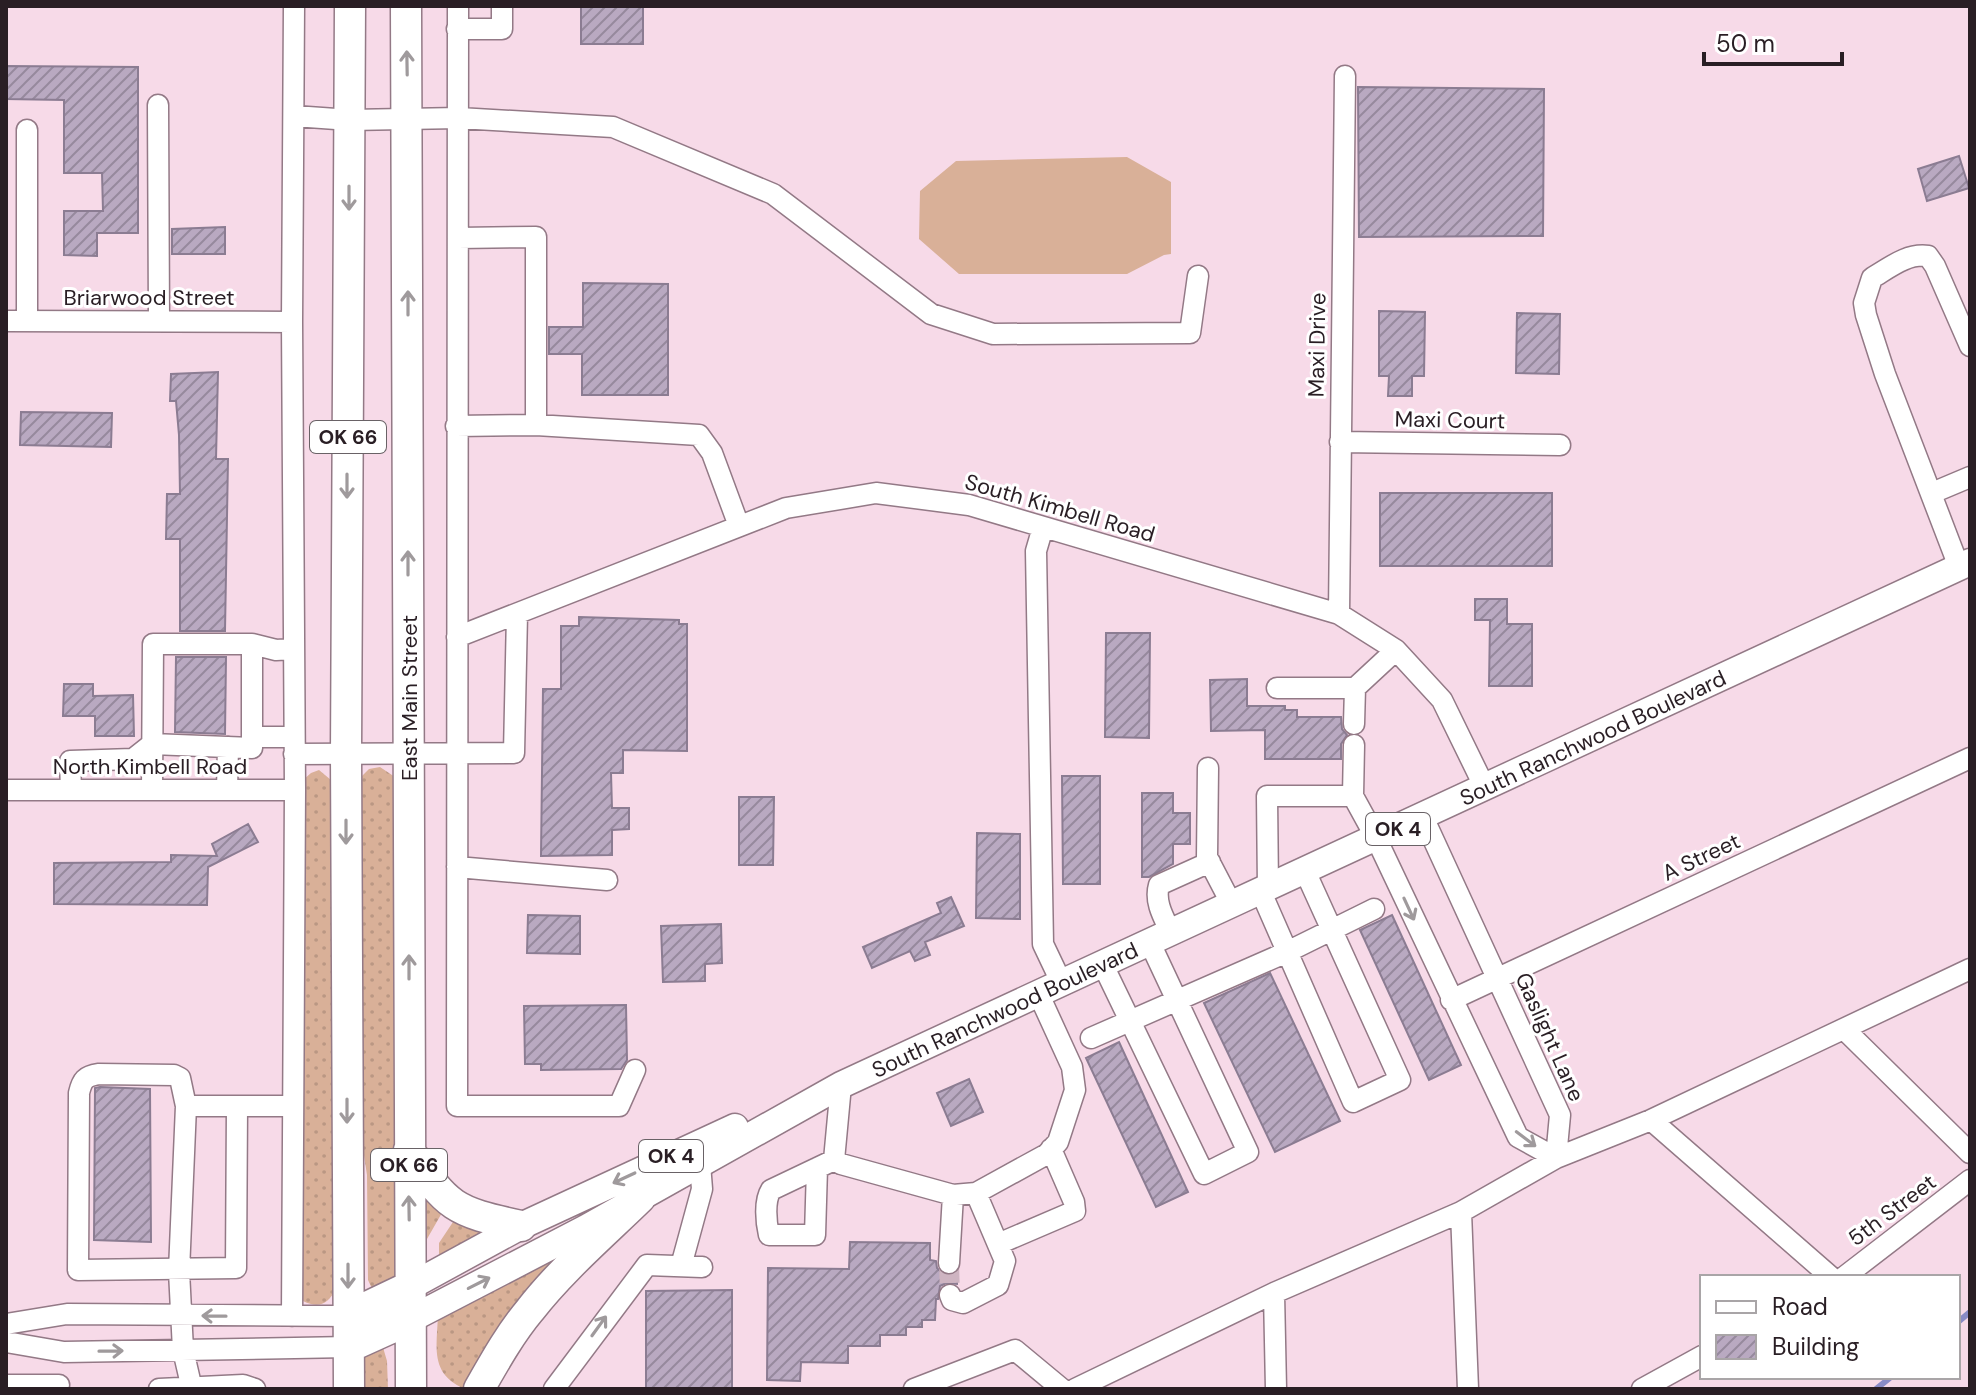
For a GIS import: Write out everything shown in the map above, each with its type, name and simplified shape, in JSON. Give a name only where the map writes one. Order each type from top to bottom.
[{"type":"highway","name":"OK 66","points":[[348,1316],[346,754],[350,6]]},
{"type":"highway","name":"East Main Street","points":[[406,6],[411,1389]]},
{"type":"highway","points":[[409,1150],[435,1189],[456,1208],[521,1226]]},
{"type":"highway","name":"OK 4","points":[[479,1389],[502,1348],[548,1289],[640,1198]]},
{"type":"highway","name":"OK 4","points":[[348,1316],[411,1286]]},
{"type":"highway","points":[[348,1316],[349,1389]]},
{"type":"highway","points":[[349,1347],[411,1319]]},
{"type":"main road","name":"South Ranchwood Boulevard","points":[[411,1286],[521,1226],[735,1126],[833,1089],[1965,564]]},
{"type":"main road","name":"South Ranchwood Boulevard","points":[[411,1319],[640,1198],[833,1089]]},
{"type":"street","points":[[292,1316],[294,6]]},
{"type":"street","points":[[458,6],[457,1106],[619,1106],[635,1070]]},
{"type":"street","points":[[457,29],[502,29],[502,6]]},
{"type":"street","name":"Maxi Drive","points":[[1339,614],[1345,76]]},
{"type":"street","points":[[158,105],[159,321]]},
{"type":"street","points":[[294,116],[350,120],[459,118],[613,127],[773,194],[931,314],[993,334],[1190,333],[1198,276]]},
{"type":"street","points":[[27,130],[27,321]]},
{"type":"street","points":[[458,238],[536,237],[536,425]]},
{"type":"street","points":[[1965,564],[1932,493],[1885,374],[1864,303],[1872,278],[1901,261],[1920,255],[1928,256],[1970,346]]},
{"type":"street","name":"Briarwood Street","points":[[6,321],[292,322]]},
{"type":"street","points":[[456,426],[536,425],[699,435],[712,453],[739,526]]},
{"type":"street","name":"Maxi Court","points":[[1340,442],[1560,445]]},
{"type":"street","points":[[1932,493],[1970,477]]},
{"type":"street","name":"South Kimbell Road","points":[[457,637],[786,508],[876,493],[969,505],[1339,614],[1396,650],[1442,700],[1485,788]]},
{"type":"street","points":[[833,1089],[826,1164],[841,1164],[953,1195],[976,1193],[1047,1154],[1058,1142],[1075,1090],[1043,944],[1036,551],[1043,527]]},
{"type":"street","points":[[252,737],[346,754],[514,753],[517,614]]},
{"type":"street","points":[[152,790],[153,644],[252,644],[276,650],[294,649]]},
{"type":"street","points":[[71,790],[70,761],[133,759],[152,744],[252,748],[252,644]]},
{"type":"street","points":[[1277,688],[1355,688],[1396,650]]},
{"type":"street","points":[[1354,724],[1355,688]]},
{"type":"street","points":[[1354,745],[1353,796],[1376,838],[1518,1137],[1556,1158]]},
{"type":"street","points":[[227,790],[228,747]]},
{"type":"street","name":"A Street","points":[[1451,1000],[1970,758]]},
{"type":"street","points":[[104,760],[104,790]]},
{"type":"street","points":[[1208,768],[1207,857],[1232,905]]},
{"type":"street","name":"North Kimbell Road","points":[[6,790],[295,790]]},
{"type":"street","points":[[1305,871],[1400,1080],[1353,1102],[1287,952],[1264,890],[1267,796],[1353,796]]},
{"type":"street","name":"Gaslight Lane","points":[[1423,817],[1560,1115],[1556,1158]]},
{"type":"street","points":[[1103,965],[1204,1174],[1248,1152],[1177,1002],[1160,938],[1156,894],[1159,885],[1210,862]]},
{"type":"street","points":[[457,867],[607,880]]},
{"type":"street","points":[[1091,1038],[1287,952],[1374,909]]},
{"type":"street","points":[[1075,1389],[1274,1293],[1461,1212],[1556,1158],[1651,1120],[1970,969]]},
{"type":"street","points":[[1845,1030],[1970,1153]]},
{"type":"street","points":[[192,1388],[183,1350],[179,1271],[186,1106],[180,1078],[174,1075],[99,1074],[87,1076],[79,1093],[78,1270],[179,1271],[236,1268],[237,1106]]},
{"type":"street","points":[[186,1106],[293,1106]]},
{"type":"street","points":[[1651,1120],[1829,1275]]},
{"type":"street","points":[[998,1244],[1075,1211],[1051,1149]]},
{"type":"street","points":[[681,1266],[702,1189],[700,1164]]},
{"type":"street","name":"5th Street","points":[[1847,1275],[1970,1180]]},
{"type":"street","points":[[950,1295],[952,1300],[963,1303],[998,1285],[1005,1261],[976,1193]]},
{"type":"street","points":[[949,1263],[953,1195]]},
{"type":"street","points":[[1461,1212],[1468,1389]]},
{"type":"street","points":[[554,1389],[647,1265],[702,1267]]},
{"type":"street","points":[[1274,1293],[1276,1389]]},
{"type":"street","points":[[6,1324],[76,1314],[348,1316]]},
{"type":"street","points":[[6,1385],[59,1387],[70,1352],[76,1314]]},
{"type":"street","points":[[6,1342],[70,1352],[349,1347]]},
{"type":"street","points":[[914,1389],[1015,1350],[1062,1389]]},
{"type":"street","points":[[1642,1389],[1700,1357]]},
{"type":"street","points":[[159,1389],[243,1385],[255,1389]]},
{"type":"shaded area","points":[[1127,157],[1171,182],[1171,254],[1127,274],[959,274],[919,239],[920,191],[956,161]]},
{"type":"shaded area","points":[[380,767],[395,777],[397,1278],[375,1295],[368,1280],[367,1175],[357,1110],[361,777],[369,769]]},
{"type":"shaded area","points":[[319,770],[337,785],[336,1289],[330,1298],[318,1305],[303,1301],[303,780]]},
{"type":"shaded area","points":[[427,1195],[443,1211],[427,1239],[425,1270],[420,1198]]},
{"type":"shaded area","points":[[455,1219],[486,1230],[439,1260],[439,1243]]},
{"type":"shaded area","points":[[588,1234],[465,1389],[445,1376],[438,1358],[438,1314]]},
{"type":"shaded area","points":[[382,1344],[387,1361],[388,1389],[356,1389],[364,1353]]},
{"type":"building","points":[[581,6],[643,6],[643,44],[581,44]]},
{"type":"building","points":[[6,66],[138,67],[138,233],[97,233],[97,256],[64,255],[64,211],[103,211],[102,173],[64,173],[64,100],[6,99]]},
{"type":"building","points":[[1358,87],[1544,89],[1543,236],[1359,237]]},
{"type":"building","points":[[1959,156],[1969,188],[1927,201],[1918,169]]},
{"type":"building","points":[[225,227],[225,254],[172,254],[172,229]]},
{"type":"building","points":[[583,283],[668,284],[668,395],[582,395],[582,354],[549,354],[549,327],[583,327]]},
{"type":"building","points":[[1379,311],[1425,312],[1424,376],[1412,376],[1412,396],[1388,396],[1389,376],[1379,376]]},
{"type":"building","points":[[1517,313],[1560,314],[1559,374],[1516,373]]},
{"type":"building","points":[[218,372],[216,459],[228,459],[225,631],[180,631],[180,539],[166,539],[167,494],[180,494],[179,435],[176,401],[170,401],[171,374]]},
{"type":"building","points":[[21,412],[112,413],[111,447],[20,445]]},
{"type":"building","points":[[1380,493],[1552,493],[1552,566],[1380,566]]},
{"type":"building","points":[[1475,599],[1507,599],[1507,624],[1532,624],[1532,686],[1489,686],[1490,620],[1475,620]]},
{"type":"building","points":[[579,617],[679,620],[679,624],[687,624],[687,751],[623,750],[623,773],[611,773],[612,808],[629,808],[629,829],[612,830],[612,855],[541,856],[543,689],[561,689],[561,626],[579,626]]},
{"type":"building","points":[[1106,633],[1150,633],[1149,738],[1105,737]]},
{"type":"building","points":[[176,657],[226,657],[225,734],[175,732]]},
{"type":"building","points":[[1247,679],[1247,706],[1285,706],[1285,710],[1297,710],[1297,717],[1341,717],[1342,729],[1347,735],[1341,744],[1341,759],[1265,759],[1265,730],[1211,731],[1210,680]]},
{"type":"building","points":[[64,684],[93,684],[93,696],[133,695],[134,736],[95,736],[95,716],[63,716]]},
{"type":"building","points":[[1062,776],[1100,776],[1100,884],[1063,884]]},
{"type":"building","points":[[1142,793],[1173,793],[1173,813],[1190,813],[1190,844],[1173,844],[1173,864],[1149,877],[1142,877]]},
{"type":"building","points":[[739,797],[774,797],[773,865],[739,865]]},
{"type":"building","points":[[248,824],[258,842],[208,867],[207,905],[54,904],[54,863],[171,862],[171,855],[217,856],[212,844]]},
{"type":"building","points":[[977,833],[1020,834],[1020,919],[976,918]]},
{"type":"building","points":[[951,897],[964,926],[925,942],[930,955],[915,961],[910,951],[872,968],[863,947],[941,913],[937,903]]},
{"type":"building","points":[[528,915],[580,916],[580,954],[527,953]]},
{"type":"building","points":[[1392,915],[1461,1065],[1429,1080],[1360,930]]},
{"type":"building","points":[[721,924],[722,963],[705,964],[705,981],[663,982],[661,926]]},
{"type":"building","points":[[1270,973],[1340,1121],[1275,1152],[1204,1003]]},
{"type":"building","points":[[626,1005],[627,1060],[621,1069],[541,1070],[541,1064],[525,1064],[524,1006]]},
{"type":"building","points":[[1119,1042],[1188,1192],[1156,1207],[1086,1058]]},
{"type":"building","points":[[969,1079],[983,1112],[951,1126],[937,1093]]},
{"type":"building","points":[[95,1088],[150,1089],[151,1242],[94,1240]]},
{"type":"building","points":[[850,1242],[930,1243],[930,1260],[936,1261],[937,1268],[943,1274],[949,1276],[957,1272],[957,1284],[940,1286],[935,1320],[922,1320],[922,1327],[906,1327],[906,1335],[880,1335],[880,1346],[848,1346],[848,1363],[801,1362],[800,1381],[767,1380],[768,1268],[849,1269]]},
{"type":"building","points":[[732,1290],[732,1389],[646,1389],[646,1291]]},
{"type":"waterway","points":[[1960,1320],[1970,1312]]},
{"type":"waterway","points":[[1876,1389],[1888,1379]]},
{"type":"tunnel","points":[[949,1263],[950,1295]]}]
